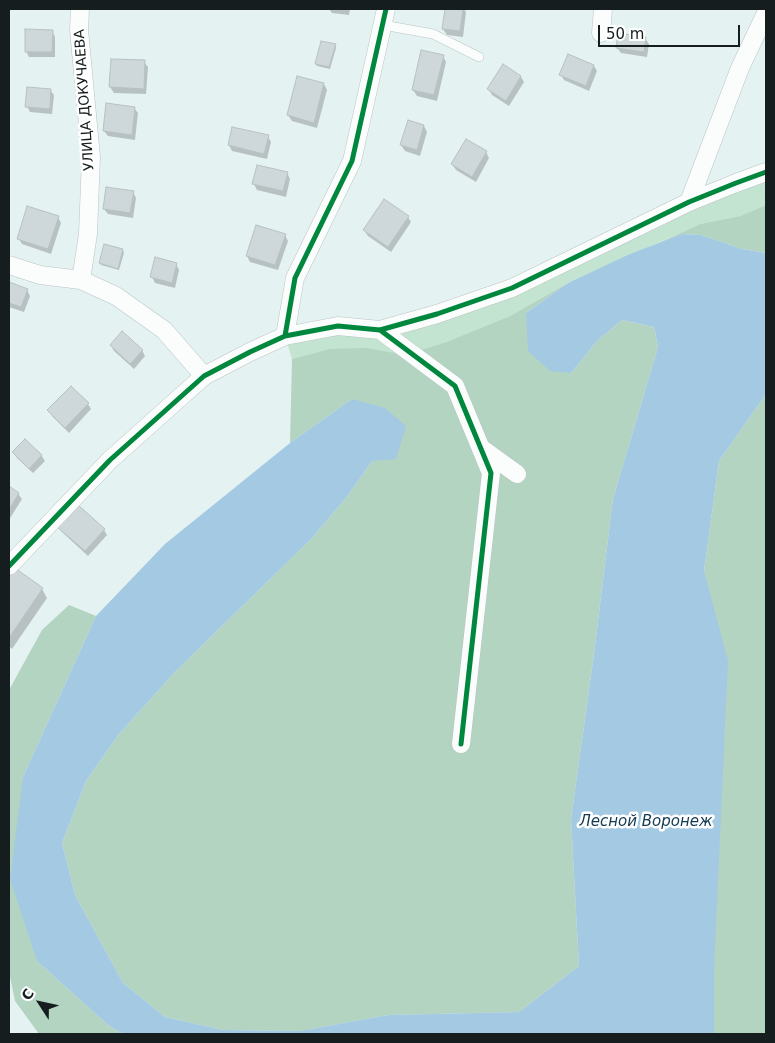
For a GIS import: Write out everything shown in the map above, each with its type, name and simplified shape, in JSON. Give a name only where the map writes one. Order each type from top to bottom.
[{"type":"street","name":"УЛИЦА ДОКУЧАЕВА","points":[[80,9],[79,30],[91,157],[88,234],[81,280]]},
{"type":"street","points":[[600,33],[603,9]]},
{"type":"street","points":[[689,202],[740,68],[766,13]]},
{"type":"street","points":[[285,336],[295,278],[352,160],[384,17]]},
{"type":"street","points":[[9,566],[110,460],[204,376],[250,352],[285,336],[338,326],[380,330],[437,314],[512,288],[689,202],[766,172]]},
{"type":"street","points":[[9,264],[40,275],[81,280],[116,296],[164,330],[204,376]]},
{"type":"street","points":[[380,330],[456,386],[491,473],[461,744]]},
{"type":"street","points":[[481,448],[517,474]]},
{"type":"lane","points":[[384,17],[433,34],[479,57]]},
{"type":"green space","points":[[766,172],[766,205],[740,216],[700,224],[568,283],[510,316],[446,342],[405,355],[329,349],[292,359],[285,336],[380,330],[437,314]]},
{"type":"green space","points":[[766,205],[766,253],[742,249],[701,235],[682,234],[654,245],[700,224],[740,216]]},
{"type":"green space","points":[[568,283],[526,313],[571,373],[598,340],[622,320],[654,327],[658,347],[613,499],[571,819],[579,966],[519,1012],[388,1015],[300,1031],[223,1030],[165,1017],[123,983],[75,895],[62,843],[86,781],[119,734],[175,672],[312,538],[349,494],[372,461],[352,399],[290,443],[292,359],[329,349],[366,348],[405,355],[446,342],[510,316]]},
{"type":"green space","points":[[766,394],[766,1034],[714,1034],[704,571],[719,461]]},
{"type":"green space","points":[[69,605],[96,616],[23,777],[37,961],[108,1025],[123,1034],[39,1034],[15,1001],[9,972],[9,690],[42,630]]},
{"type":"water","name":"Лесной Воронеж","points":[[682,234],[701,235],[742,249],[766,253],[766,394],[719,461],[704,571],[728,661],[714,970],[714,1034],[123,1034],[108,1025],[37,961],[10,879],[23,777],[96,616],[165,544],[290,443],[352,399],[385,408],[406,426],[396,459],[372,461],[349,494],[312,538],[175,672],[119,734],[86,781],[62,843],[75,895],[123,983],[165,1017],[223,1030],[300,1031],[388,1015],[519,1012],[579,966],[571,819],[613,499],[658,347],[654,327],[622,320],[598,340],[571,373],[550,371],[528,351],[526,313],[568,283],[630,254]]},
{"type":"building","points":[[445,9],[463,9],[460,31],[442,29]]},
{"type":"building","points":[[25,29],[53,30],[52,52],[25,52]]},
{"type":"building","points":[[618,33],[646,37],[644,52],[616,48]]},
{"type":"building","points":[[321,41],[336,44],[329,67],[315,64]]},
{"type":"building","points":[[421,50],[444,55],[434,95],[412,90]]},
{"type":"building","points":[[568,54],[594,65],[586,86],[559,75]]},
{"type":"building","points":[[111,59],[145,60],[144,89],[109,87]]},
{"type":"building","points":[[503,64],[521,76],[506,101],[487,89]]},
{"type":"building","points":[[297,76],[324,83],[314,123],[287,115]]},
{"type":"building","points":[[27,87],[51,89],[50,109],[25,107]]},
{"type":"building","points":[[106,103],[135,107],[132,135],[103,131]]},
{"type":"building","points":[[408,120],[424,125],[417,150],[400,145]]},
{"type":"building","points":[[232,127],[269,135],[264,154],[228,145]]},
{"type":"building","points":[[466,139],[487,151],[472,177],[451,164]]},
{"type":"building","points":[[257,165],[288,172],[283,191],[252,184]]},
{"type":"building","points":[[106,187],[134,191],[130,213],[103,209]]},
{"type":"building","points":[[384,199],[409,216],[388,247],[363,230]]},
{"type":"building","points":[[27,206],[59,216],[48,249],[17,239]]},
{"type":"building","points":[[256,225],[286,234],[275,265],[246,256]]},
{"type":"building","points":[[104,244],[123,249],[118,269],[99,263]]},
{"type":"building","points":[[155,257],[177,263],[172,283],[150,277]]},
{"type":"building","points":[[9,282],[28,289],[21,307],[9,303]]},
{"type":"building","points":[[122,331],[143,350],[130,364],[110,345]]},
{"type":"building","points":[[71,386],[89,403],[65,428],[47,410]]},
{"type":"building","points":[[25,439],[42,455],[29,469],[12,452]]},
{"type":"building","points":[[9,486],[19,493],[9,510]]},
{"type":"building","points":[[77,504],[105,529],[85,551],[57,527]]},
{"type":"building","points":[[15,568],[43,588],[9,638],[9,576]]},
{"type":"cycle path","points":[[285,336],[295,278],[352,161],[386,9]]},
{"type":"cycle path","points":[[9,566],[110,460],[204,376],[250,352],[285,336],[338,326],[380,330],[437,314],[512,288],[689,202],[766,172]]},
{"type":"cycle path","points":[[380,330],[455,386],[491,473],[461,744]]}]
